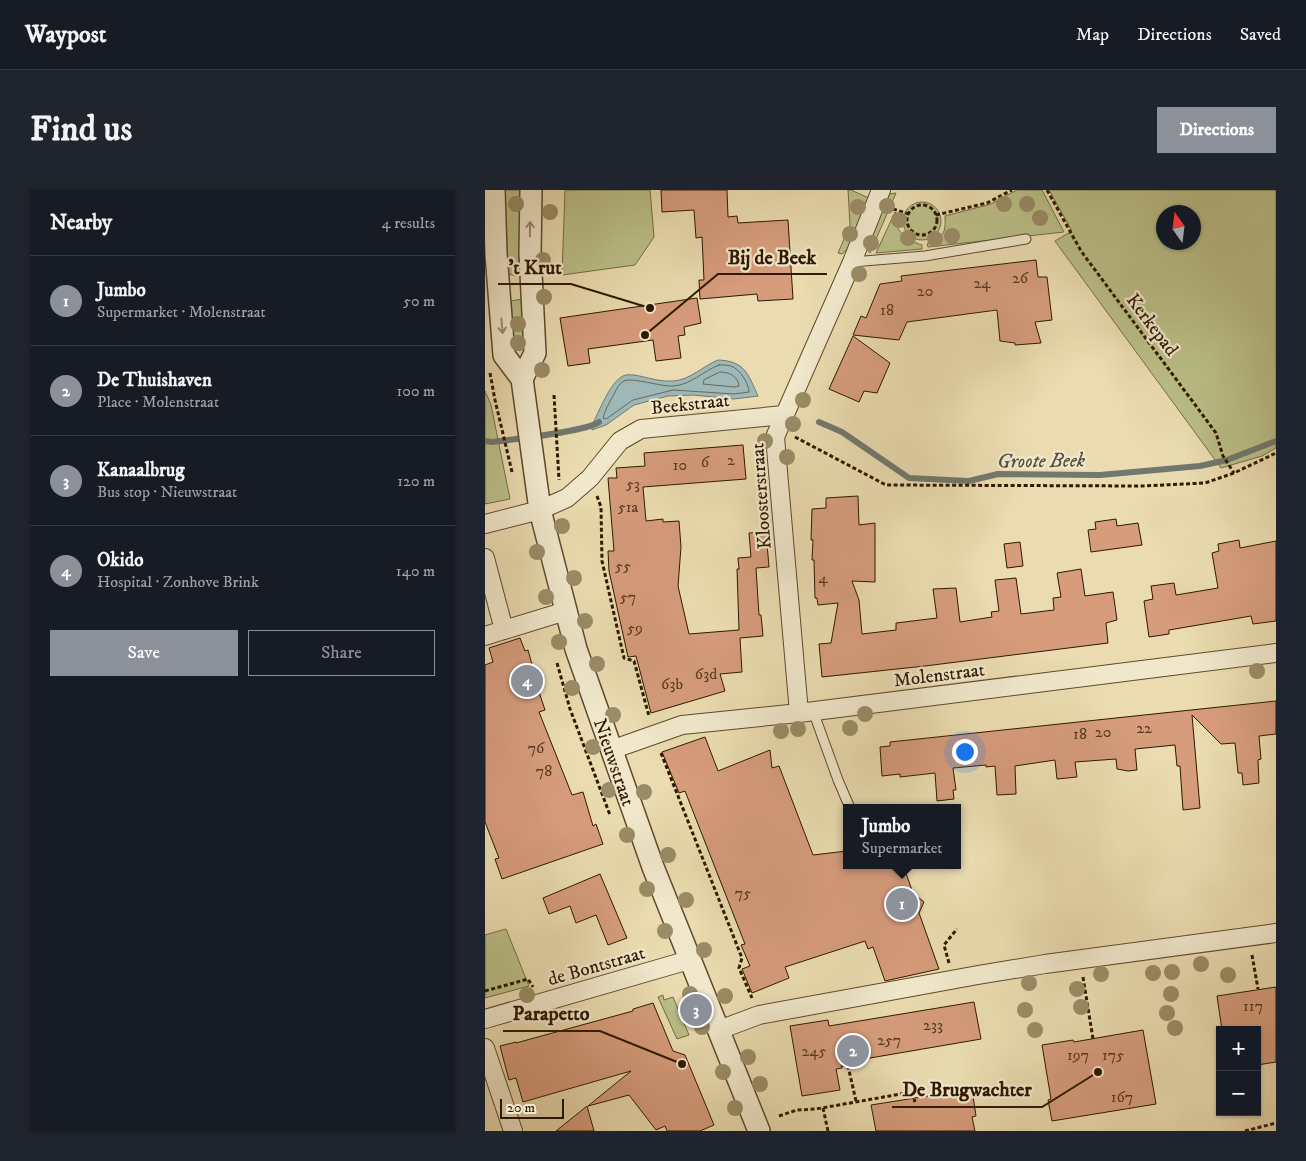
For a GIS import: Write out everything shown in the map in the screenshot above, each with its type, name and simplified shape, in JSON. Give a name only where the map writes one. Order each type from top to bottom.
[{"type":"street","name":"Nieuwstraat","points":[[494,190],[495,254],[505,355],[524,389],[540,510],[576,649],[611,750],[689,960],[759,1131]]},
{"type":"street","points":[[524,389],[535,353],[530,253],[531,190]]},
{"type":"street","name":"Kloosterstraat","points":[[806,712],[775,437],[852,262],[881,190]]},
{"type":"street","name":"Beekstraat","points":[[485,524],[540,510],[567,498],[590,478],[620,441],[641,429],[781,422]]},
{"type":"street","points":[[485,558],[504,630]]},
{"type":"street","points":[[485,636],[566,611]]},
{"type":"street","name":"Molenstraat","points":[[611,750],[681,725],[806,712],[1276,653]]},
{"type":"street","points":[[719,1030],[759,1015],[953,980],[1081,959],[1276,933]]},
{"type":"street","name":"de Bontstraat","points":[[485,1019],[689,960]]},
{"type":"street","points":[[485,1048],[513,1131]]},
{"type":"lane","points":[[852,262],[925,256],[1026,239]]},
{"type":"lane","points":[[806,712],[848,804]]},
{"type":"path","points":[[936,215],[987,203],[1012,190]]},
{"type":"path","name":"Kerkepad","points":[[1047,190],[1081,251],[1217,433],[1223,456],[1234,473]]},
{"type":"path","points":[[917,206],[932,208],[936,215],[936,227],[929,234],[915,234],[909,226],[909,214],[917,206]]},
{"type":"path","points":[[490,371],[513,477]]},
{"type":"path","points":[[554,395],[558,470]]},
{"type":"path","points":[[781,422],[886,485],[1142,486],[1205,483],[1234,473],[1276,453]]},
{"type":"path","points":[[953,980],[944,945],[957,929]]},
{"type":"path","points":[[1249,937],[1258,989]]},
{"type":"path","points":[[1081,959],[1093,1039]]},
{"type":"path","points":[[841,1065],[847,1066],[855,1101]]},
{"type":"path","points":[[779,1116],[797,1110],[823,1108],[912,1092],[915,1102]]},
{"type":"path","points":[[823,1108],[827,1131]]},
{"type":"path","points":[[1245,1131],[1276,1123]]},
{"type":"green space","points":[[504,190],[523,190],[521,271],[515,276],[507,273]]},
{"type":"green space","points":[[565,190],[650,190],[654,237],[635,265],[562,275]]},
{"type":"green space","points":[[848,190],[853,190],[869,198],[849,248],[842,254],[838,253],[850,225]]},
{"type":"green space","points":[[1017,190],[1042,190],[1064,232],[928,247],[927,244],[940,237],[944,231],[945,216],[991,204]]},
{"type":"green space","points":[[1049,190],[1276,190],[1276,448],[1262,456],[1221,468],[1055,241],[1072,231]]},
{"type":"green space","points":[[896,193],[870,253],[866,248],[867,244],[889,194]]},
{"type":"green space","points":[[922,202],[936,207],[941,221],[936,235],[922,240],[908,235],[903,221],[908,207]]},
{"type":"green space","points":[[895,212],[898,215],[897,226],[899,230],[911,241],[922,245],[922,249],[876,253]]},
{"type":"green space","points":[[523,299],[525,347],[520,351],[514,348],[510,301]]},
{"type":"green space","points":[[485,391],[491,405],[510,499],[485,504]]},
{"type":"green space","points":[[506,929],[529,986],[485,998],[485,935]]},
{"type":"green space","points":[[663,995],[664,1000],[673,997],[689,1035],[677,1039],[658,997]]},
{"type":"water","points":[[718,360],[740,366],[748,375],[758,396],[734,399],[693,395],[668,396],[634,405],[606,425],[592,430],[592,425],[609,391],[618,379],[623,376],[634,375],[663,381],[679,380]]},
{"type":"building","points":[[661,190],[727,190],[728,217],[737,216],[738,223],[788,220],[793,299],[758,301],[757,294],[700,299],[699,280],[704,280],[702,237],[696,238],[694,210],[662,212]]},
{"type":"building","points":[[1036,260],[1038,277],[1047,277],[1052,320],[1035,322],[1041,343],[1015,345],[1015,343],[1000,341],[997,310],[907,322],[899,340],[853,335],[861,316],[866,318],[880,284],[902,281],[901,276]]},
{"type":"building","points":[[697,298],[701,323],[684,327],[685,335],[678,336],[681,358],[656,361],[653,340],[588,349],[590,363],[568,366],[560,318]]},
{"type":"building","points":[[853,336],[890,363],[877,393],[864,391],[859,402],[829,389]]},
{"type":"building","points":[[743,445],[746,479],[643,487],[646,521],[663,519],[663,522],[679,521],[681,547],[678,586],[689,634],[739,630],[738,558],[751,557],[749,533],[766,532],[769,567],[756,568],[759,615],[761,615],[763,636],[740,638],[742,672],[720,674],[725,691],[651,713],[636,656],[628,657],[609,571],[608,551],[614,551],[608,478],[617,478],[616,468],[645,466],[644,453]]},
{"type":"building","points":[[858,496],[859,525],[875,523],[875,582],[852,581],[859,600],[862,634],[896,630],[896,623],[937,618],[933,589],[956,588],[960,622],[992,617],[991,612],[999,611],[995,580],[1016,578],[1021,614],[1054,610],[1053,598],[1061,597],[1057,573],[1081,569],[1085,596],[1113,592],[1117,620],[1106,623],[1108,643],[822,677],[819,644],[831,643],[838,603],[818,605],[817,598],[815,598],[814,560],[812,560],[813,540],[811,540],[812,509],[826,508],[826,498]]},
{"type":"building","points":[[1116,519],[1117,526],[1138,523],[1142,545],[1091,552],[1088,530],[1096,529],[1095,522]]},
{"type":"building","points":[[1239,540],[1240,548],[1276,541],[1276,621],[1253,624],[1251,616],[1169,630],[1169,634],[1149,637],[1144,601],[1153,599],[1151,586],[1174,583],[1176,595],[1218,588],[1212,553],[1219,551],[1218,544]]},
{"type":"building","points":[[1020,542],[1023,566],[1007,568],[1004,544]]},
{"type":"building","points":[[520,638],[525,651],[528,650],[545,710],[539,712],[572,795],[583,792],[593,826],[596,824],[603,844],[502,879],[495,859],[499,858],[485,822],[485,665],[493,662],[489,648]]},
{"type":"building","points":[[1276,701],[1276,734],[1259,736],[1261,759],[1258,760],[1259,783],[1243,785],[1242,773],[1238,773],[1235,743],[1221,744],[1192,715],[1200,808],[1183,810],[1180,766],[1177,766],[1175,745],[1135,749],[1137,770],[1117,769],[1116,759],[1075,762],[1077,777],[1057,779],[1055,760],[1015,766],[1016,794],[997,795],[995,766],[953,768],[956,790],[953,790],[954,799],[937,801],[935,773],[900,777],[900,774],[882,776],[880,747],[890,746],[890,742]]},
{"type":"building","points":[[705,737],[718,771],[770,750],[772,768],[779,766],[813,855],[843,851],[843,869],[904,869],[913,893],[924,902],[919,913],[939,969],[885,981],[873,947],[868,949],[865,941],[785,967],[789,978],[752,993],[742,969],[750,966],[741,945],[745,944],[685,791],[679,793],[662,752]]},
{"type":"building","points":[[600,874],[627,938],[608,945],[596,915],[576,923],[570,906],[549,914],[543,898]]},
{"type":"building","points":[[1276,987],[1276,1062],[1261,1064],[1261,1026],[1221,1026],[1217,996]]},
{"type":"building","points":[[974,1002],[981,1039],[841,1063],[842,1068],[836,1069],[840,1090],[802,1096],[790,1026],[828,1020],[829,1026]]},
{"type":"building","points":[[653,1003],[673,1051],[685,1055],[714,1125],[700,1131],[667,1131],[665,1126],[656,1130],[629,1095],[588,1106],[631,1071],[523,1102],[516,1078],[509,1080],[500,1046],[633,1011],[633,1009]]},
{"type":"building","points":[[1143,1030],[1156,1104],[1052,1121],[1048,1100],[1051,1099],[1042,1045],[1073,1040],[1074,1042]]},
{"type":"building","points":[[972,1089],[976,1116],[972,1117],[975,1131],[876,1131],[871,1105]]},
{"type":"building","points":[[587,1106],[594,1131],[556,1131]]},
{"type":"waterway","name":"Groote Beek","points":[[485,441],[492,442],[565,432],[591,426],[599,422]]},
{"type":"waterway","name":"Groote Beek","points":[[819,422],[842,432],[909,478],[969,481],[998,474],[1100,475],[1200,466],[1227,460],[1276,441]]},
{"type":"place","name":"'t Krut","points":[[650,308]]},
{"type":"place","name":"Bij de Beek","points":[[645,335]]},
{"type":"place","name":"Okido","points":[[527,681]]},
{"type":"place","name":"Jumbo","points":[[902,904]]},
{"type":"place","name":"Kanaalbrug","points":[[696,1010]]},
{"type":"place","name":"De Thuishaven","points":[[853,1051]]},
{"type":"place","name":"Parapetto","points":[[682,1064]]},
{"type":"place","name":"De Brugwachter","points":[[1098,1072]]}]
